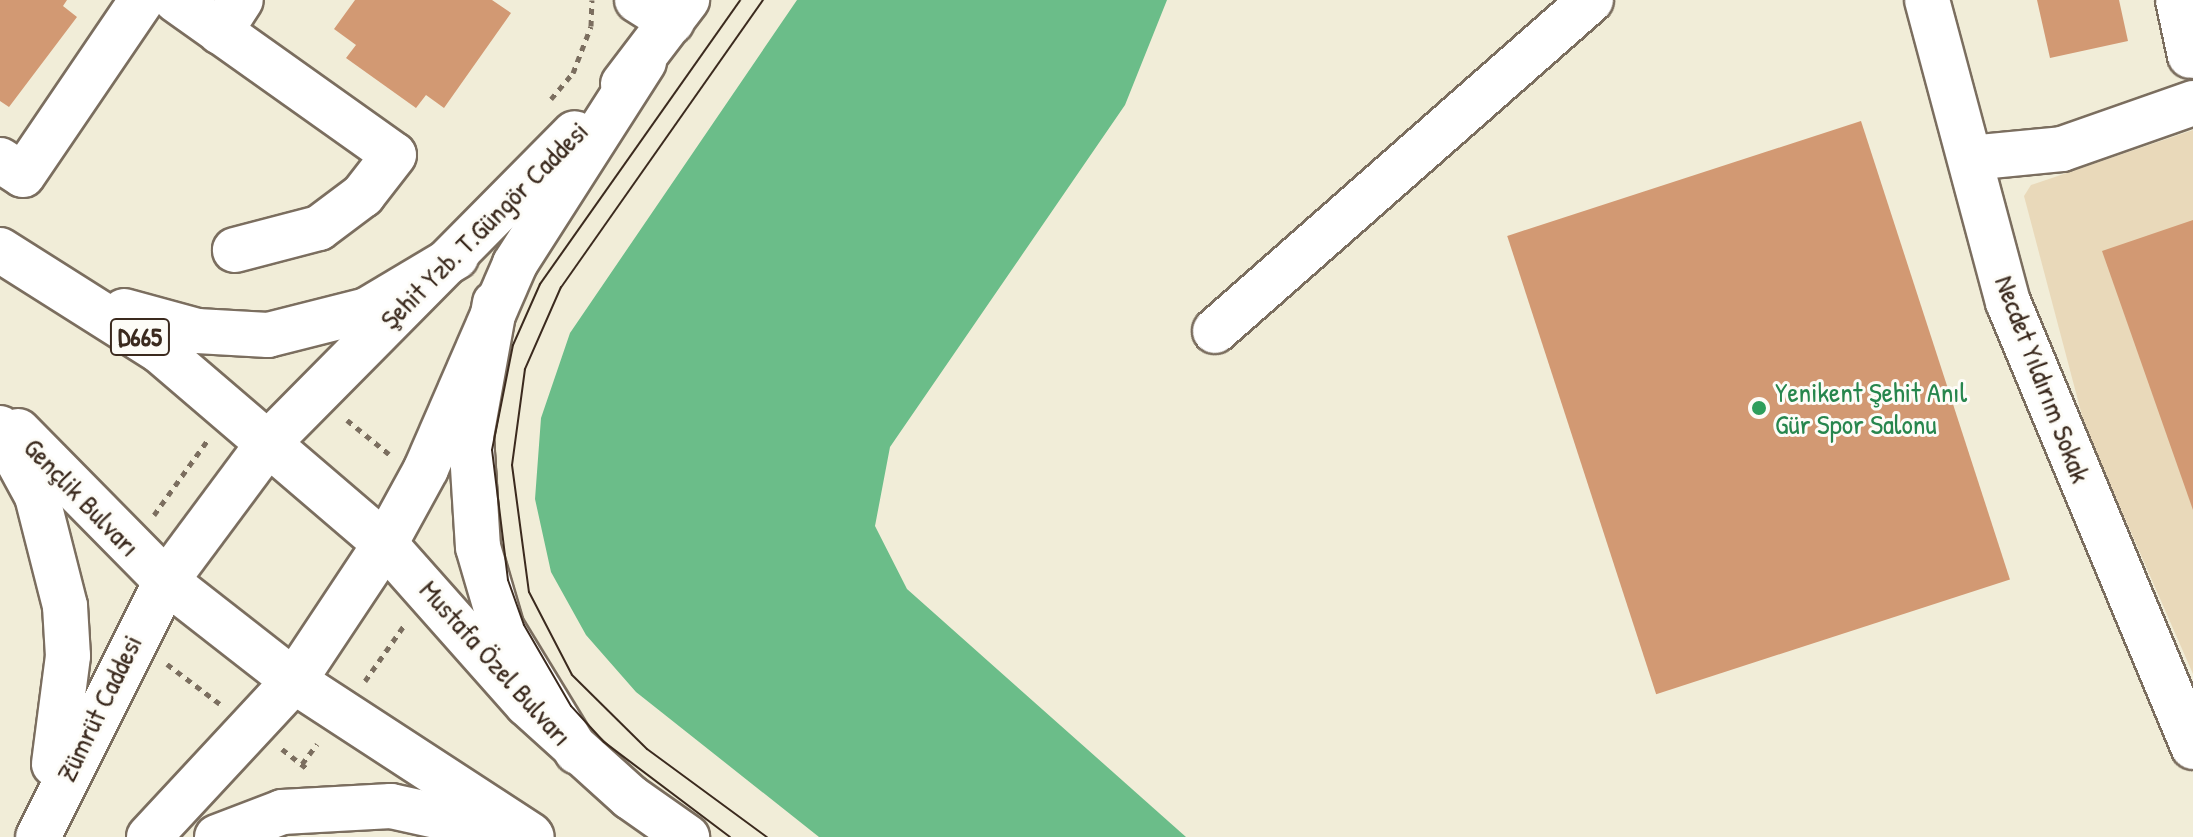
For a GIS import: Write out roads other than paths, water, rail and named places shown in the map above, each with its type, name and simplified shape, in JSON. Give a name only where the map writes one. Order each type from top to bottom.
[{"type":"main road","points":[[0,160],[23,175],[142,0]]},
{"type":"main road","points":[[176,0],[231,16],[394,155],[363,195],[319,228],[235,250]]},
{"type":"main road","points":[[1215,331],[1591,0]]},
{"type":"main road","name":"Necdet Yıldırım Sokak","points":[[1927,0],[2008,302],[2193,747]]},
{"type":"main road","points":[[2178,0],[2190,56]]},
{"type":"main road","name":"Şehit Yzb. T.Güngör Caddesi","points":[[166,581],[270,441],[456,257],[644,62],[665,7]]},
{"type":"main road","points":[[149,837],[294,681],[385,544],[426,469],[495,303],[644,62]]},
{"type":"main road","points":[[1970,158],[2062,149],[2193,103]]},
{"type":"main road","name":"D665","points":[[0,250],[76,293],[270,441],[385,544]]},
{"type":"main road","points":[[76,293],[154,323],[268,335],[367,310],[456,257]]},
{"type":"main road","points":[[495,303],[471,436],[478,547],[502,629],[577,752]]},
{"type":"main road","name":"Gençlik Bulvarı","points":[[0,412],[166,581],[294,681],[532,837]]},
{"type":"main road","points":[[0,428],[37,496],[65,606],[65,688],[40,832]]},
{"type":"main road","name":"Mustafa Özel Bulvarı","points":[[385,544],[577,752],[687,837]]},
{"type":"main road","name":"Zümrüt Caddesi","points":[[40,832],[166,581]]},
{"type":"main road","points":[[217,837],[282,812],[375,806],[442,812],[532,837]]},
{"type":"tram line","points":[[730,837],[604,742],[571,706],[524,625],[508,580],[492,450],[513,345],[540,284],[740,0]]},
{"type":"tram line","points":[[763,0],[561,287],[525,369],[512,465],[529,592],[572,675],[647,749],[767,837]]},
{"type":"place","name":"Yenikent Şehit Anıl Gür Spor Salonu","points":[[1759,408]]}]
